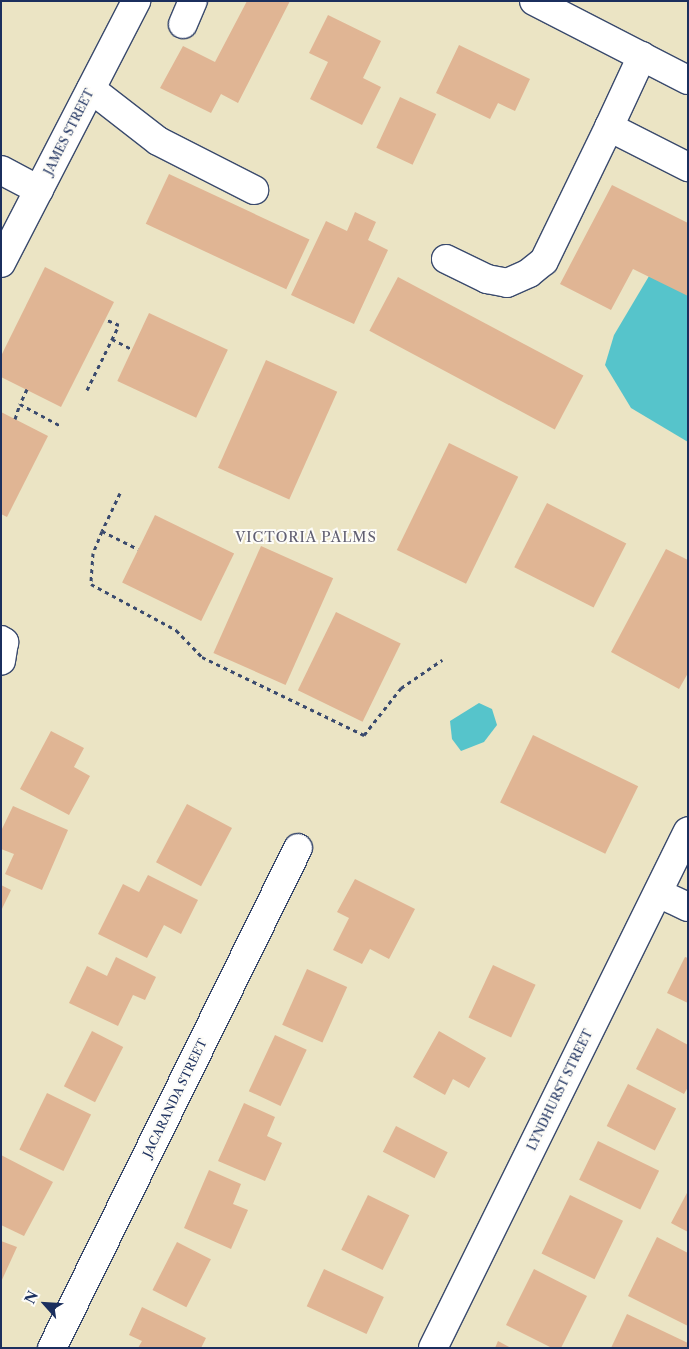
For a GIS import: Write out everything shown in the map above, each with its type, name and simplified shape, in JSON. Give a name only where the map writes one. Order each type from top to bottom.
[{"type":"street","name":"JAMES STREET","points":[[1,263],[136,1]]},
{"type":"street","points":[[534,1],[688,80]]},
{"type":"street","points":[[446,259],[487,279],[507,283],[529,273],[544,261],[642,56]]},
{"type":"street","points":[[91,89],[158,141],[254,190]]},
{"type":"street","points":[[609,127],[688,166]]},
{"type":"street","points":[[1,170],[39,190]]},
{"type":"street","name":"LYNDHURST STREET","points":[[433,1348],[688,832]]},
{"type":"street","name":"JACARANDA STREET","points":[[52,1348],[298,848]]},
{"type":"street","points":[[658,893],[688,907]]},
{"type":"path","points":[[87,390],[119,325],[105,319]]},
{"type":"path","points":[[112,339],[132,349]]},
{"type":"path","points":[[14,419],[27,390]]},
{"type":"path","points":[[20,404],[61,426]]},
{"type":"path","points":[[120,493],[93,553],[91,584],[176,630],[202,657],[364,735],[401,688],[442,660]]},
{"type":"path","points":[[102,531],[138,548]]},
{"type":"water","points":[[655,266],[688,277],[688,442],[631,408],[605,365],[614,335]]},
{"type":"water","points":[[479,703],[492,709],[497,725],[484,742],[461,751],[452,739],[450,721]]},
{"type":"building","points":[[247,1],[290,1],[238,103],[221,94],[211,113],[160,88],[183,46],[215,62]]},
{"type":"building","points":[[328,15],[381,41],[363,78],[381,87],[362,125],[310,99],[328,62],[309,53]]},
{"type":"building","points":[[459,45],[530,79],[515,111],[498,103],[490,119],[436,93]]},
{"type":"building","points":[[400,97],[436,114],[413,165],[376,148]]},
{"type":"building","points":[[169,174],[309,240],[286,289],[146,224]]},
{"type":"building","points":[[612,185],[688,223],[688,296],[633,269],[611,310],[560,284]]},
{"type":"building","points":[[355,212],[376,222],[368,240],[388,250],[354,324],[291,295],[326,221],[347,231]]},
{"type":"building","points":[[45,267],[114,302],[61,407],[1,377],[1,356]]},
{"type":"building","points":[[398,277],[583,376],[555,429],[369,331]]},
{"type":"building","points":[[149,313],[228,350],[196,418],[117,381]]},
{"type":"building","points":[[266,360],[337,392],[289,500],[218,468]]},
{"type":"building","points":[[1,412],[48,436],[7,517],[1,514]]},
{"type":"building","points":[[449,443],[518,477],[466,584],[397,550]]},
{"type":"building","points":[[547,503],[626,543],[594,608],[514,567]]},
{"type":"building","points":[[155,515],[234,554],[201,621],[122,582]]},
{"type":"building","points":[[261,546],[333,578],[286,685],[213,653]]},
{"type":"building","points":[[666,549],[688,560],[688,673],[679,689],[611,652]]},
{"type":"building","points":[[336,612],[401,644],[363,722],[298,690]]},
{"type":"building","points":[[51,731],[84,748],[74,767],[90,776],[69,815],[20,789]]},
{"type":"building","points":[[533,735],[638,786],[605,854],[500,802]]},
{"type":"building","points":[[187,804],[232,828],[201,886],[156,862]]},
{"type":"building","points":[[13,806],[68,830],[42,890],[5,874],[14,854],[1,849],[1,831]]},
{"type":"building","points":[[148,875],[198,900],[181,934],[164,925],[147,958],[98,934],[123,884],[139,892]]},
{"type":"building","points":[[355,879],[415,909],[389,959],[370,949],[362,964],[333,950],[349,918],[337,912]]},
{"type":"building","points":[[1,885],[11,890],[1,911]]},
{"type":"building","points":[[116,957],[156,977],[145,1000],[133,995],[118,1026],[69,1003],[87,966],[107,976]]},
{"type":"building","points":[[685,957],[688,958],[688,1003],[667,993]]},
{"type":"building","points":[[493,965],[536,985],[511,1037],[468,1018]]},
{"type":"building","points":[[307,969],[347,987],[322,1043],[282,1025]]},
{"type":"building","points":[[657,1028],[688,1045],[688,1087],[684,1094],[636,1069]]},
{"type":"building","points":[[92,1031],[123,1047],[95,1102],[64,1086]]},
{"type":"building","points":[[439,1031],[486,1058],[469,1088],[453,1079],[445,1095],[413,1077]]},
{"type":"building","points":[[275,1035],[307,1050],[281,1106],[249,1091]]},
{"type":"building","points":[[628,1084],[676,1109],[655,1150],[607,1126]]},
{"type":"building","points":[[47,1093],[91,1114],[63,1171],[19,1150]]},
{"type":"building","points":[[244,1103],[275,1117],[267,1136],[282,1143],[265,1181],[218,1161]]},
{"type":"building","points":[[396,1126],[448,1152],[435,1178],[383,1152]]},
{"type":"building","points":[[598,1141],[659,1171],[640,1209],[579,1180]]},
{"type":"building","points":[[1,1155],[53,1182],[24,1236],[1,1225]]},
{"type":"building","points":[[209,1170],[241,1184],[233,1204],[248,1210],[231,1249],[184,1228]]},
{"type":"building","points":[[688,1191],[688,1232],[671,1223]]},
{"type":"building","points":[[368,1195],[409,1215],[383,1270],[341,1250]]},
{"type":"building","points":[[570,1195],[623,1221],[595,1279],[542,1253]]},
{"type":"building","points":[[657,1237],[688,1253],[688,1326],[628,1296]]},
{"type":"building","points":[[1,1241],[17,1247],[1,1282]]},
{"type":"building","points":[[177,1242],[211,1259],[186,1307],[152,1290]]},
{"type":"building","points":[[324,1269],[384,1297],[366,1334],[307,1306]]},
{"type":"building","points":[[534,1269],[587,1296],[561,1348],[552,1348],[506,1325]]},
{"type":"building","points":[[142,1307],[206,1338],[201,1348],[138,1348],[142,1341],[129,1335]]},
{"type":"building","points":[[627,1314],[688,1343],[688,1348],[611,1348]]},
{"type":"building","points":[[498,1341],[511,1348],[495,1348]]},
{"type":"district","name":"VICTORIA PALMS","points":[[306,537]]}]
